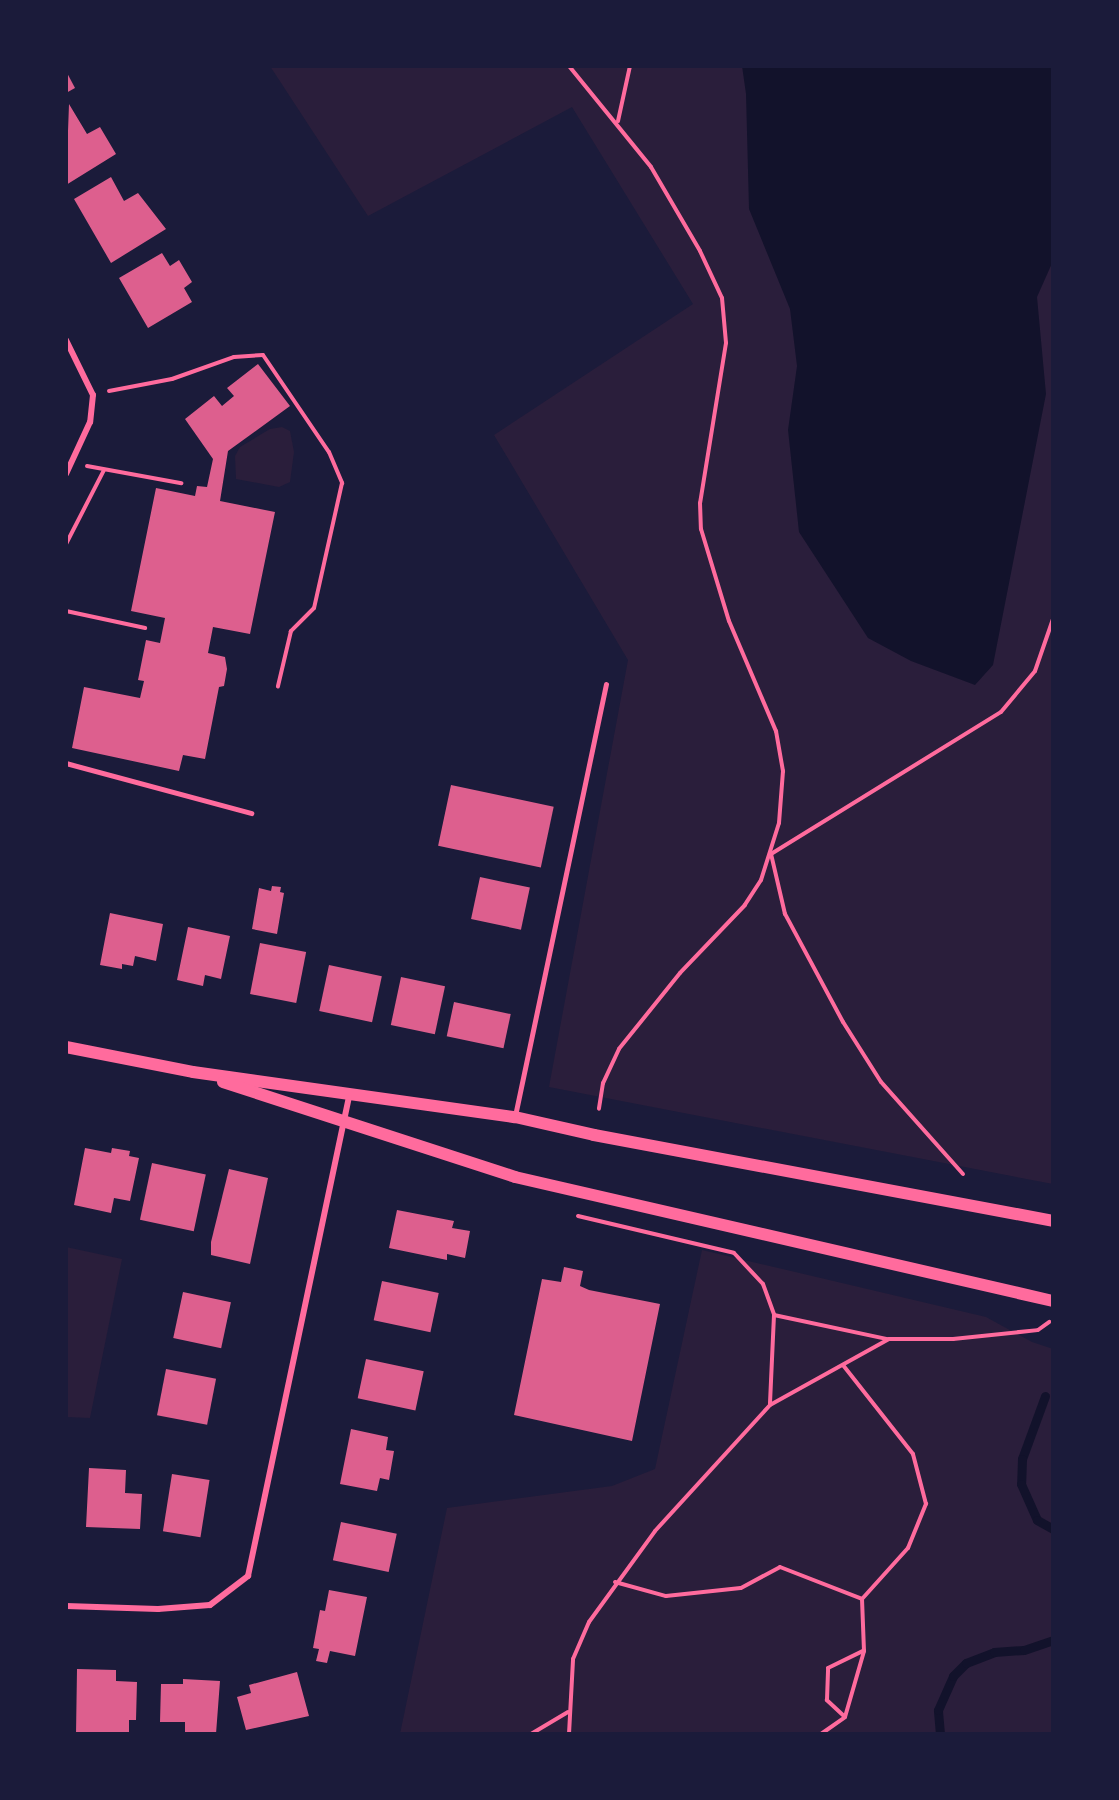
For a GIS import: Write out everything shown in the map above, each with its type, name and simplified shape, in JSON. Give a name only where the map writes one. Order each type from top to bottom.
[{"type":"main road","points":[[66,1047],[193,1072],[515,1117],[594,1135],[1053,1221]]},
{"type":"main road","points":[[193,1072],[515,1177],[1053,1301]]},
{"type":"street","points":[[66,340],[93,395],[90,422],[66,474]]},
{"type":"street","points":[[66,1606],[158,1609],[210,1605],[248,1576],[350,1094]]},
{"type":"lane","points":[[515,1117],[606,684]]},
{"type":"lane","points":[[66,763],[251,813]]},
{"type":"path","points":[[569,66],[618,122],[683,219],[722,298],[726,343],[700,503],[701,529],[729,621],[782,752],[783,789],[771,854],[745,905],[673,982],[619,1049],[603,1083],[598,1109]]},
{"type":"path","points":[[618,122],[630,66]]},
{"type":"path","points":[[93,395],[172,379],[234,357],[263,355],[329,452],[342,483],[314,608],[291,631],[278,686]]},
{"type":"path","points":[[72,462],[104,470],[181,483]]},
{"type":"path","points":[[66,544],[104,470]]},
{"type":"path","points":[[66,611],[145,627]]},
{"type":"path","points":[[771,854],[1001,712],[1035,671],[1053,619]]},
{"type":"path","points":[[771,854],[785,914],[843,1022],[881,1082],[963,1174]]},
{"type":"path","points":[[578,1216],[734,1253],[763,1284],[774,1315],[770,1405]]},
{"type":"path","points":[[774,1315],[889,1339],[953,1339],[1038,1330],[1053,1318]]},
{"type":"path","points":[[569,1734],[571,1670],[579,1641],[615,1582],[655,1531],[770,1405],[889,1339]]},
{"type":"path","points":[[821,1734],[845,1717],[864,1651],[862,1599],[908,1548],[926,1504],[913,1454],[843,1365]]},
{"type":"path","points":[[615,1582],[666,1596],[741,1588],[780,1567],[862,1599]]},
{"type":"path","points":[[845,1717],[827,1700],[828,1668],[864,1651]]},
{"type":"path","points":[[531,1734],[568,1712]]},
{"type":"shaded area","points":[[270,66],[1053,66],[1053,1184],[549,1087],[628,660],[494,435],[693,304],[572,107],[368,216]]},
{"type":"shaded area","points":[[742,66],[1053,66],[1053,261],[1037,297],[1046,394],[993,665],[975,685],[911,661],[868,638],[799,532],[788,430],[797,366],[790,309],[749,209],[746,94]]},
{"type":"shaded area","points":[[282,427],[290,431],[294,452],[290,482],[279,487],[236,479],[235,456],[240,447],[270,429]]},
{"type":"shaded area","points":[[66,1247],[122,1259],[90,1418],[66,1417]]},
{"type":"shaded area","points":[[702,1250],[986,1317],[1032,1342],[1053,1349],[1053,1734],[400,1734],[447,1508],[612,1486],[655,1469]]},
{"type":"building","points":[[66,71],[75,88],[66,93]]},
{"type":"building","points":[[69,104],[87,134],[100,127],[116,154],[66,185]]},
{"type":"building","points":[[111,177],[124,201],[138,193],[166,229],[111,263],[74,199]]},
{"type":"building","points":[[162,253],[170,266],[179,260],[192,282],[184,288],[192,302],[148,328],[119,278]]},
{"type":"building","points":[[258,364],[290,406],[228,451],[220,501],[275,512],[250,634],[213,627],[208,653],[225,657],[227,669],[224,686],[219,687],[205,759],[183,755],[179,771],[72,748],[84,687],[140,698],[144,681],[138,680],[146,640],[160,643],[165,618],[131,611],[156,488],[195,496],[197,486],[207,487],[213,459],[185,419],[214,396],[222,406],[234,396],[227,388]]},
{"type":"building","points":[[451,785],[554,807],[541,867],[438,846]]},
{"type":"building","points":[[480,877],[530,888],[521,930],[471,919]]},
{"type":"building","points":[[272,886],[281,887],[280,892],[284,893],[277,934],[252,929],[259,888],[271,891]]},
{"type":"building","points":[[110,913],[163,924],[156,961],[135,956],[133,966],[122,964],[122,969],[100,965]]},
{"type":"building","points":[[188,927],[230,936],[221,979],[205,975],[203,986],[177,980]]},
{"type":"building","points":[[260,943],[306,952],[296,1003],[250,994]]},
{"type":"building","points":[[329,965],[382,976],[372,1022],[319,1011]]},
{"type":"building","points":[[401,977],[445,986],[435,1034],[391,1025]]},
{"type":"building","points":[[454,1002],[511,1014],[503,1048],[447,1036]]},
{"type":"building","points":[[85,1148],[111,1153],[112,1148],[130,1151],[129,1156],[139,1158],[130,1201],[114,1198],[111,1213],[74,1205]]},
{"type":"building","points":[[152,1163],[206,1174],[194,1231],[140,1220]]},
{"type":"building","points":[[229,1169],[268,1178],[250,1264],[211,1255],[211,1242]]},
{"type":"building","points":[[397,1210],[454,1221],[452,1228],[470,1231],[465,1258],[447,1254],[447,1260],[389,1248]]},
{"type":"building","points":[[564,1267],[583,1271],[580,1286],[589,1290],[660,1304],[632,1441],[514,1415],[542,1279],[561,1282]]},
{"type":"building","points":[[382,1281],[439,1293],[430,1332],[374,1320]]},
{"type":"building","points":[[183,1292],[231,1302],[221,1348],[173,1338]]},
{"type":"building","points":[[366,1359],[424,1371],[415,1410],[358,1398]]},
{"type":"building","points":[[166,1369],[216,1379],[207,1425],[157,1415]]},
{"type":"building","points":[[351,1429],[388,1437],[386,1450],[394,1451],[389,1480],[380,1478],[377,1491],[340,1484]]},
{"type":"building","points":[[89,1468],[126,1470],[125,1493],[142,1494],[140,1529],[86,1527]]},
{"type":"building","points":[[172,1474],[210,1480],[200,1537],[163,1531]]},
{"type":"building","points":[[341,1522],[397,1534],[389,1572],[333,1560]]},
{"type":"building","points":[[329,1590],[367,1597],[355,1656],[330,1651],[327,1663],[316,1661],[319,1649],[313,1648],[320,1610],[325,1611]]},
{"type":"building","points":[[77,1669],[116,1670],[116,1681],[137,1682],[136,1720],[129,1720],[129,1734],[76,1734]]},
{"type":"building","points":[[297,1672],[309,1716],[246,1730],[237,1697],[251,1693],[249,1685]]},
{"type":"building","points":[[183,1679],[220,1681],[216,1734],[185,1734],[185,1722],[160,1722],[161,1684],[183,1684]]},
{"type":"waterway","points":[[1045,1396],[1022,1459],[1021,1484],[1037,1520],[1053,1529]]},
{"type":"waterway","points":[[940,1734],[938,1710],[953,1676],[966,1663],[994,1652],[1024,1650],[1053,1640]]}]
